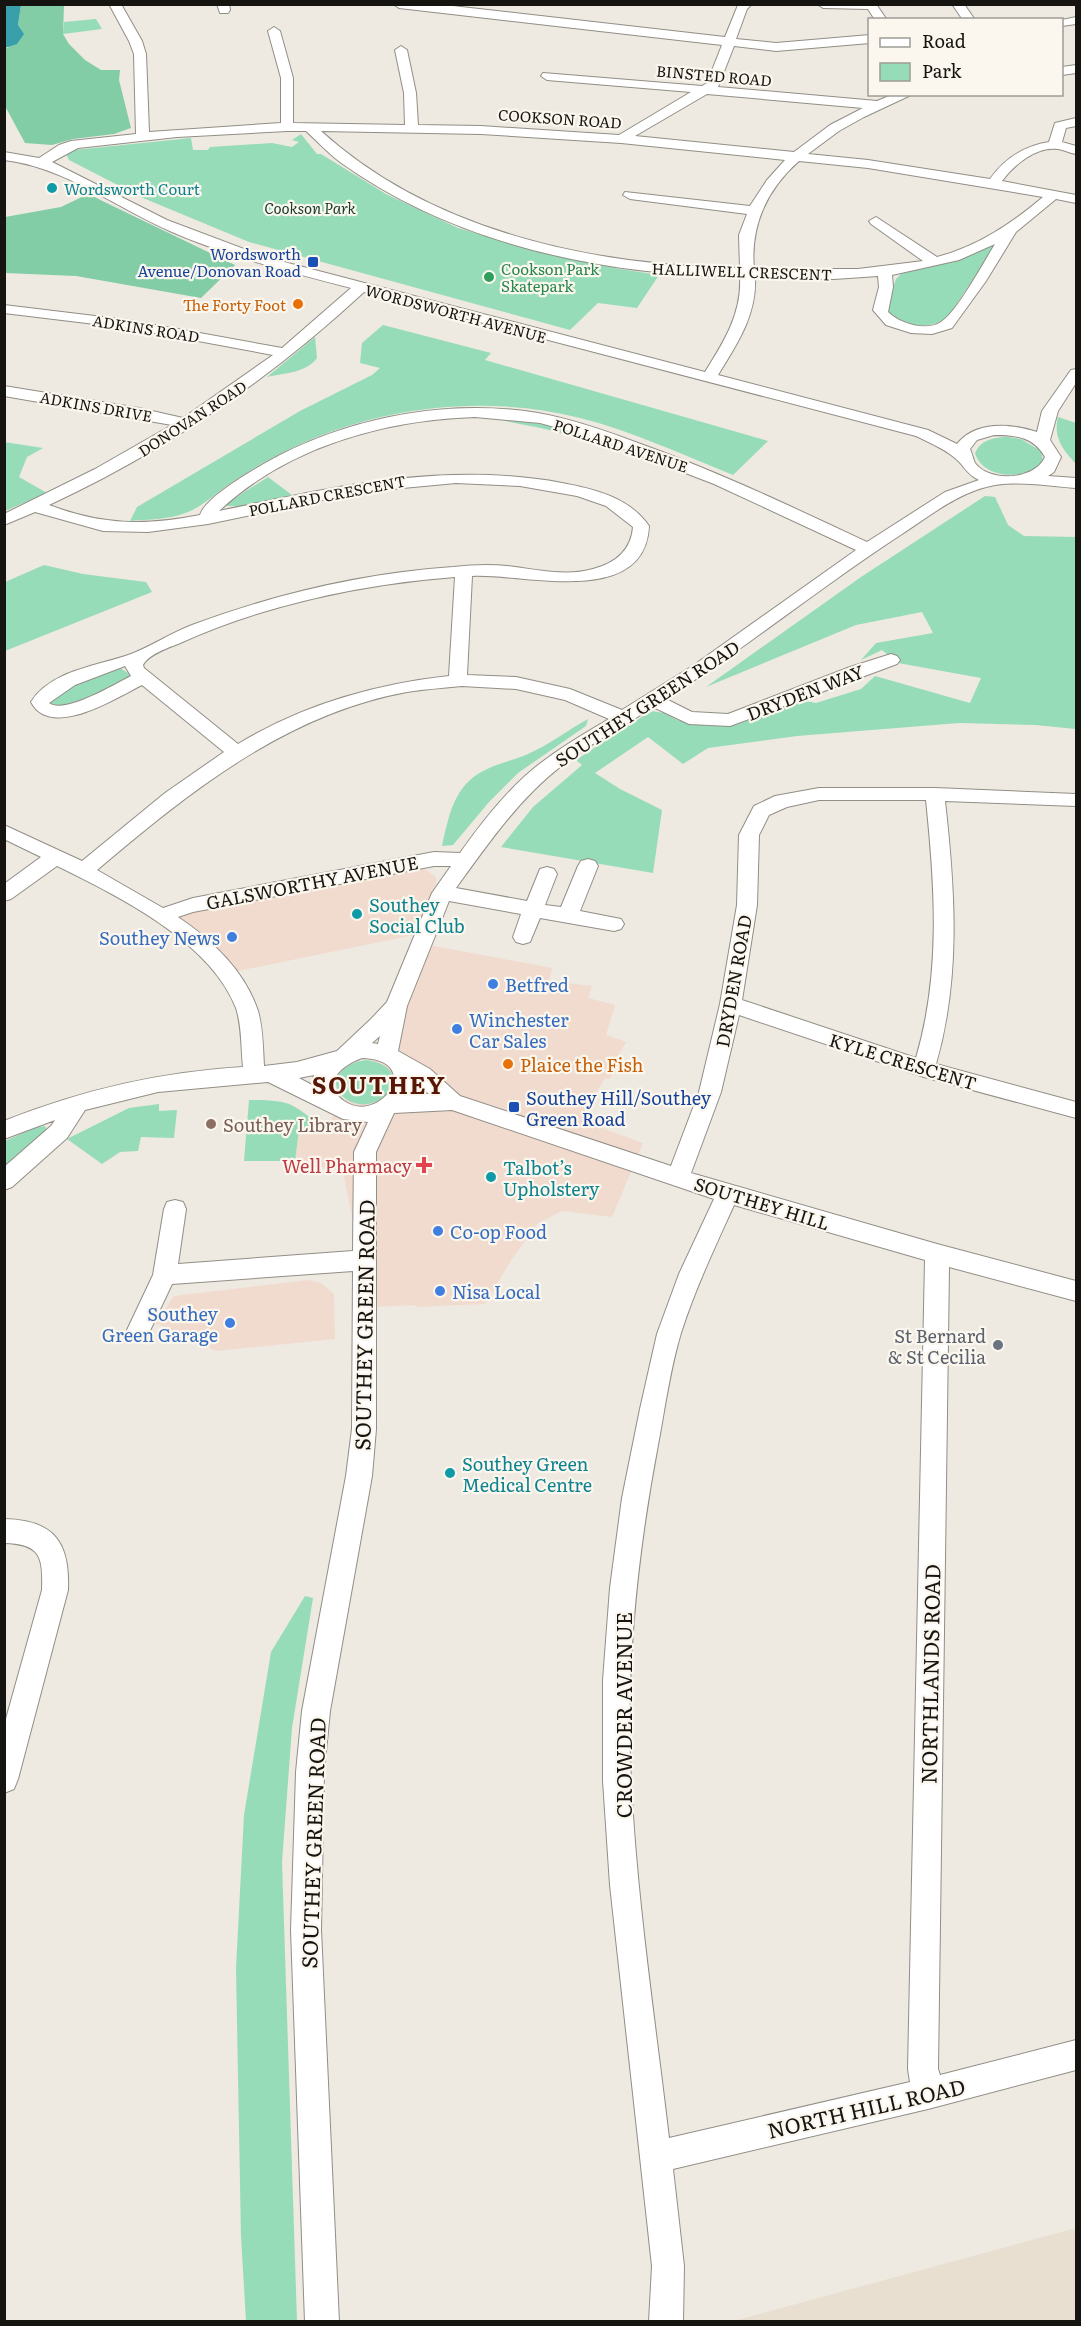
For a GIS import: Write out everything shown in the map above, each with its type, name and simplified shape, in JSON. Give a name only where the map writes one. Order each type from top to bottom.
[{"type":"street","points":[[115,4],[120,19],[132,34],[139,48],[142,137]]},
{"type":"street","points":[[399,4],[468,8],[730,42],[786,47],[868,39]]},
{"type":"street","points":[[621,139],[713,85],[742,8],[746,4]]},
{"type":"street","points":[[823,4],[870,6],[874,8],[880,18]]},
{"type":"street","points":[[944,6],[958,4],[968,18]]},
{"type":"street","points":[[274,31],[287,78],[287,127]]},
{"type":"street","points":[[400,50],[408,82],[412,127]]},
{"type":"street","name":"BINSTED ROAD","points":[[547,76],[878,105]]},
{"type":"street","points":[[708,378],[735,336],[742,317],[747,300],[744,249],[754,211],[763,192],[797,156],[878,105],[902,96]]},
{"type":"street","points":[[1055,144],[1060,126],[1077,122]]},
{"type":"street","name":"COOKSON ROAD","points":[[43,162],[64,148],[76,144],[142,137],[287,127],[412,127],[621,139],[797,156],[994,184],[1077,200]]},
{"type":"street","name":"HALLIWELL CRESCENT","points":[[309,127],[335,152],[391,189],[493,232],[547,248],[626,264],[670,270],[833,275],[885,271],[934,262],[980,247],[1010,231],[1053,195]]},
{"type":"street","points":[[994,184],[1002,170],[1018,156],[1055,144],[1077,150]]},
{"type":"street","name":"WORDSWORTH AVENUE","points":[[4,156],[43,162],[69,173],[132,208],[207,242],[276,265],[922,433],[949,446],[976,471],[997,479]]},
{"type":"street","points":[[630,195],[754,211]]},
{"type":"street","points":[[876,221],[934,262]]},
{"type":"street","name":"HALLIWELL CRESCENT","points":[[885,271],[886,287],[880,310],[883,316],[891,322],[911,329],[938,328],[953,320],[1010,231]]},
{"type":"street","name":"DONOVAN ROAD","points":[[4,520],[107,470],[187,424],[286,354],[360,288]]},
{"type":"street","name":"ADKINS ROAD","points":[[4,309],[128,324],[286,354]]},
{"type":"street","points":[[1042,441],[1050,411],[1077,373]]},
{"type":"street","name":"ADKINS DRIVE","points":[[4,391],[130,411],[187,424]]},
{"type":"street","points":[[1006,430],[1050,411]]},
{"type":"street","name":"POLLARD AVENUE","points":[[208,519],[208,513],[221,499],[242,484],[307,448],[337,436],[398,420],[465,412],[499,413],[530,416],[564,424],[659,455],[760,498],[868,549]]},
{"type":"street","points":[[1006,430],[1032,436],[1042,441],[1050,449],[1054,460],[1051,468],[1043,475],[1031,479]]},
{"type":"street","name":"WORDSWORTH AVENUE","points":[[922,433],[981,433],[1006,430]]},
{"type":"street","name":"SOUTHEY GREEN ROAD","points":[[951,495],[962,480],[965,442],[981,433]]},
{"type":"street","points":[[1054,460],[1077,472]]},
{"type":"street","name":"POLLARD CRESCENT","points":[[35,506],[101,527],[163,526],[208,519],[352,488],[442,477],[492,479],[578,491],[622,507],[641,526],[639,546],[631,556],[611,568],[587,576],[569,577],[487,570],[464,571],[387,578],[323,590],[183,635],[137,657],[102,668],[48,691],[40,702],[42,707],[48,711],[65,712],[143,678]]},
{"type":"street","points":[[997,479],[1077,483]]},
{"type":"street","name":"SOUTHEY GREEN ROAD","points":[[392,1057],[396,1006],[442,893],[490,826],[520,793],[555,762],[768,622],[868,549],[951,495],[997,479]]},
{"type":"street","points":[[458,681],[464,571]]},
{"type":"street","points":[[137,657],[134,665],[143,678],[237,753]]},
{"type":"street","name":"DRYDEN WAY","points":[[652,699],[689,718],[730,720],[891,660]]},
{"type":"street","points":[[82,871],[163,804],[237,753],[285,727],[374,692],[419,683],[497,681],[535,685],[596,704],[622,718]]},
{"type":"street","points":[[924,1068],[933,1043],[942,988],[945,938],[944,892],[935,794]]},
{"type":"street","name":"DRYDEN ROAD","points":[[678,1177],[710,1092],[731,1004],[747,905],[749,835],[761,811],[796,796],[935,794],[1077,800]]},
{"type":"street","points":[[4,831],[82,871],[163,917],[217,960],[234,981],[247,1009],[263,1074]]},
{"type":"street","points":[[4,894],[55,857]]},
{"type":"street","name":"GALSWORTHY AVENUE","points":[[163,917],[175,910],[193,905],[422,861],[464,860]]},
{"type":"street","points":[[568,915],[588,866]]},
{"type":"street","points":[[523,937],[547,874]]},
{"type":"street","points":[[442,893],[614,924]]},
{"type":"street","name":"KYLE CRESCENT","points":[[731,1004],[836,1042],[1010,1094],[1077,1110]]},
{"type":"street","name":"SOUTHEY GREEN ROAD","points":[[341,1056],[379,1025],[396,1006]]},
{"type":"street","points":[[4,1131],[76,1104],[156,1084],[263,1074],[323,1065],[341,1056],[374,1050],[392,1057],[406,1077],[406,1087],[390,1106],[369,1114],[338,1108],[263,1074]]},
{"type":"street","points":[[338,1108],[325,1097],[322,1077],[327,1068],[341,1056]]},
{"type":"street","name":"SOUTHEY HILL","points":[[392,1057],[422,1075],[452,1102]]},
{"type":"street","name":"SOUTHEY HILL","points":[[390,1106],[452,1102],[727,1194],[1077,1291]]},
{"type":"street","points":[[4,1181],[59,1132],[76,1104]]},
{"type":"street","name":"SOUTHEY GREEN ROAD","points":[[322,2322],[306,1930],[310,1772],[316,1711],[359,1476],[364,1429],[365,1152],[390,1106]]},
{"type":"street","name":"SOUTHEY GREEN ROAD","points":[[338,1108],[365,1152]]},
{"type":"street","name":"CROWDER AVENUE","points":[[666,2322],[668,2266],[625,1885],[617,1781],[617,1680],[623,1587],[635,1498],[669,1334],[691,1274],[727,1194]]},
{"type":"street","points":[[139,1330],[165,1275],[175,1209]]},
{"type":"street","name":"NORTHLANDS ROAD","points":[[928,2093],[923,2069],[937,1254]]},
{"type":"street","points":[[165,1275],[366,1260]]},
{"type":"street","points":[[4,1531],[22,1531],[39,1536],[50,1550],[57,1566],[55,1590],[4,1779]]},
{"type":"street","name":"NORTH HILL ROAD","points":[[655,2157],[928,2093],[1077,2055]]},
{"type":"shaded area","points":[[423,868],[436,877],[436,884],[414,935],[233,972],[178,921],[181,913]]},
{"type":"shaded area","points":[[429,945],[552,968],[549,981],[592,986],[588,998],[615,1005],[606,1035],[626,1042],[613,1065],[617,1067],[610,1079],[605,1078],[580,1120],[643,1143],[612,1217],[562,1211],[537,1224],[512,1259],[485,1304],[371,1307],[343,1172],[295,1161],[299,1130],[324,1129],[399,1027]]},
{"type":"shaded area","points":[[309,1280],[321,1283],[334,1294],[335,1339],[216,1351],[156,1323],[174,1296]]},
{"type":"shaded area","points":[[1076,2228],[1076,2321],[734,2321],[800,2303]]},
{"type":"green space","points":[[21,5],[64,5],[63,34],[69,44],[85,60],[101,70],[120,70],[119,80],[131,128],[114,134],[73,139],[52,145],[25,143],[5,106],[4,48],[8,48],[21,30],[18,25]]},
{"type":"green space","points":[[96,19],[102,29],[63,34],[64,22]]},
{"type":"green space","name":"Cookson Park","points":[[301,134],[317,154],[321,154],[386,194],[458,228],[528,248],[614,268],[659,275],[637,308],[598,303],[570,330],[249,242],[143,198],[69,160],[66,154],[74,150],[191,138],[193,150],[272,143],[292,147],[299,142],[292,140]]},
{"type":"green space","points":[[88,194],[235,265],[201,298],[76,276],[5,273],[5,217],[61,207]]},
{"type":"green space","points":[[997,243],[948,317],[933,324],[914,326],[898,321],[886,308],[896,279],[903,272]]},
{"type":"green space","points":[[383,325],[491,353],[485,360],[768,441],[733,475],[638,436],[580,418],[508,407],[434,408],[361,422],[326,434],[266,461],[188,512],[167,518],[130,521],[137,507],[300,411],[372,375],[380,368],[360,363],[362,343]]},
{"type":"green space","points":[[315,337],[317,358],[312,363],[294,372],[267,377]]},
{"type":"green space","points":[[490,416],[552,426],[605,440],[589,439]]},
{"type":"green space","points":[[1058,417],[1076,423],[1076,464],[1060,443],[1057,431]]},
{"type":"green space","points":[[994,438],[1021,439],[1041,451],[1043,461],[1036,468],[1027,472],[1006,475],[996,473],[980,462],[975,453],[981,445]]},
{"type":"green space","points":[[4,442],[43,448],[27,457],[19,477],[47,493],[5,511]]},
{"type":"green space","points":[[268,477],[292,495],[244,506],[227,506],[227,503]]},
{"type":"green space","points":[[985,496],[995,497],[1008,525],[1024,536],[1076,537],[1076,729],[1035,725],[959,723],[797,736],[708,748],[683,764],[648,737],[595,773],[620,789],[662,810],[653,873],[501,847],[533,807],[582,765],[576,760],[651,711],[664,713],[677,720],[706,726],[735,725],[800,700],[816,703],[861,689],[875,676],[970,703],[981,678],[898,663],[882,650],[861,660],[876,643],[933,633],[922,612],[856,625],[706,687],[861,577]]},
{"type":"green space","points":[[44,565],[83,574],[146,582],[152,592],[5,651],[5,582]]},
{"type":"green space","points":[[120,668],[130,674],[129,680],[68,707],[57,708],[50,705],[48,701],[53,694],[111,669]]},
{"type":"green space","points":[[588,719],[586,726],[518,773],[489,802],[453,845],[442,846],[455,802],[466,784],[475,776],[536,750]]},
{"type":"green space","points":[[367,1060],[383,1065],[391,1073],[393,1082],[389,1091],[381,1099],[358,1104],[341,1095],[336,1079],[349,1065]]},
{"type":"green space","points":[[249,1100],[283,1102],[291,1105],[324,1129],[299,1130],[295,1161],[244,1161]]},
{"type":"green space","points":[[159,1104],[159,1111],[177,1110],[174,1138],[141,1137],[138,1151],[120,1152],[102,1164],[67,1139],[129,1108]]},
{"type":"green space","points":[[45,1126],[47,1130],[5,1167],[5,1141],[34,1128]]},
{"type":"green space","points":[[305,1596],[313,1598],[292,1728],[282,1862],[297,2321],[246,2321],[241,2236],[236,1968],[244,1815],[271,1652]]},
{"type":"water","points":[[5,4],[21,5],[18,25],[24,34],[17,44],[5,48]]},
{"type":"place","name":"Wordsworth Court","points":[[52,188]]},
{"type":"place","name":"Wordsworth Avenue/Donovan Road","points":[[313,262]]},
{"type":"place","name":"Cookson Park Skatepark","points":[[489,277]]},
{"type":"place","name":"The Forty Foot","points":[[298,304]]},
{"type":"place","name":"Southey Social Club","points":[[357,914]]},
{"type":"place","name":"Southey News","points":[[232,937]]},
{"type":"place","name":"Betfred","points":[[493,984]]},
{"type":"place","name":"Winchester Car Sales","points":[[457,1029]]},
{"type":"place","name":"Plaice the Fish","points":[[508,1064]]},
{"type":"place","name":"Southey Hill/Southey Green Road","points":[[514,1107]]},
{"type":"place","name":"Southey Library","points":[[211,1124]]},
{"type":"place","name":"Well Pharmacy","points":[[424,1165]]},
{"type":"place","name":"Talbot’s Upholstery","points":[[491,1177]]},
{"type":"place","name":"Co-op Food","points":[[438,1231]]},
{"type":"place","name":"Nisa Local","points":[[440,1291]]},
{"type":"place","name":"Southey Green Garage","points":[[230,1323]]},
{"type":"place","name":"St Bernard & St Cecilia","points":[[998,1345]]},
{"type":"place","name":"Southey Green Medical Centre","points":[[450,1473]]},
{"type":"district","name":"SOUTHEY","points":[[379,1083]]}]
